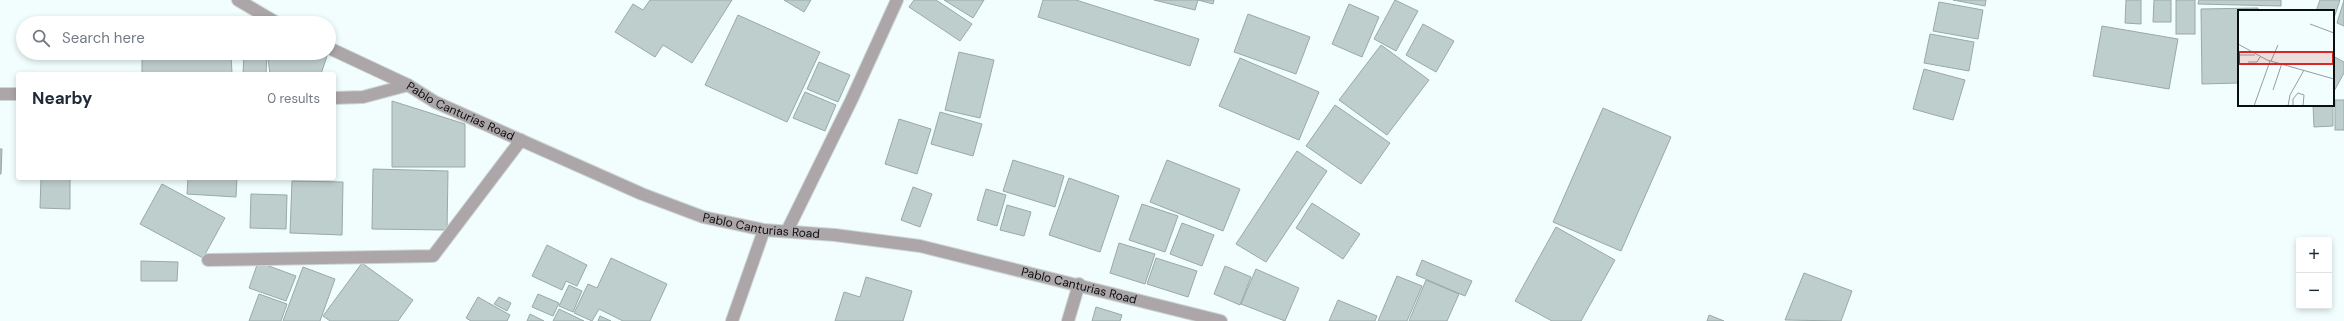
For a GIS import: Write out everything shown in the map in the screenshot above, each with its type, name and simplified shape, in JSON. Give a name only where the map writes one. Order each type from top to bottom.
[{"type":"street","points":[[238,0],[265,16]]},
{"type":"street","points":[[787,231],[851,101],[897,0]]},
{"type":"street","name":"Pablo Canturias Road","points":[[336,51],[408,85],[435,102],[642,194],[703,217],[764,230],[835,235],[920,246],[1078,284],[1221,321]]},
{"type":"street","points":[[336,98],[363,97],[408,85]]},
{"type":"street","points":[[0,94],[16,94]]},
{"type":"street","points":[[208,260],[433,256],[521,140]]},
{"type":"street","points":[[732,321],[764,230]]},
{"type":"street","points":[[1068,321],[1078,284]]},
{"type":"building","points":[[650,0],[732,0],[692,63],[663,45],[655,57],[615,32],[633,4],[643,10]]},
{"type":"building","points":[[784,0],[811,0],[804,12]]},
{"type":"building","points":[[914,0],[936,0],[972,24],[960,41],[909,7]]},
{"type":"building","points":[[944,0],[984,0],[973,18]]},
{"type":"building","points":[[1043,0],[1076,0],[1199,39],[1190,66],[1038,17]]},
{"type":"building","points":[[1154,0],[1198,0],[1195,10]]},
{"type":"building","points":[[1198,0],[1214,0],[1213,4]]},
{"type":"building","points":[[1395,0],[1418,11],[1396,51],[1374,39]]},
{"type":"building","points":[[1953,0],[1986,0],[1985,6]]},
{"type":"building","points":[[2126,0],[2141,0],[2141,24],[2125,23]]},
{"type":"building","points":[[2154,0],[2171,0],[2171,22],[2153,22]]},
{"type":"building","points":[[2176,0],[2195,0],[2195,34],[2176,34]]},
{"type":"building","points":[[2199,0],[2281,0],[2281,6],[2198,4]]},
{"type":"building","points":[[2320,0],[2340,0],[2334,18],[2334,10],[2316,10]]},
{"type":"building","points":[[2344,0],[2344,26],[2337,23]]},
{"type":"building","points":[[1939,2],[1983,10],[1978,39],[1933,31]]},
{"type":"building","points":[[1349,4],[1379,17],[1362,57],[1332,44]]},
{"type":"building","points":[[2258,8],[2258,10],[2238,10],[2238,83],[2202,84],[2201,9]]},
{"type":"building","points":[[1248,14],[1310,37],[1296,74],[1234,52]]},
{"type":"building","points":[[738,15],[820,52],[787,122],[705,85]]},
{"type":"building","points":[[1423,24],[1454,41],[1436,72],[1406,55]]},
{"type":"building","points":[[2102,26],[2178,39],[2169,89],[2093,76]]},
{"type":"building","points":[[1930,34],[1974,42],[1969,71],[1924,63]]},
{"type":"building","points":[[1381,45],[1429,80],[1387,135],[1339,100]]},
{"type":"building","points":[[959,52],[994,60],[980,118],[945,110]]},
{"type":"building","points":[[2334,57],[2344,62],[2344,73],[2334,91]]},
{"type":"building","points":[[1240,58],[1319,92],[1299,140],[1219,106]]},
{"type":"building","points":[[142,60],[231,60],[232,72],[142,72]]},
{"type":"building","points":[[244,60],[267,60],[266,72],[243,72]]},
{"type":"building","points":[[268,60],[326,60],[322,72],[270,72]]},
{"type":"building","points":[[819,62],[850,75],[838,102],[807,89]]},
{"type":"building","points":[[1924,69],[1965,80],[1953,120],[1913,109]]},
{"type":"building","points":[[805,92],[836,105],[825,131],[793,118]]},
{"type":"building","points":[[2335,100],[2344,100],[2344,130],[2335,130]]},
{"type":"building","points":[[392,101],[465,124],[465,167],[392,167]]},
{"type":"building","points":[[1335,105],[1390,143],[1361,184],[1306,146]]},
{"type":"building","points":[[2313,106],[2333,106],[2333,126],[2314,127]]},
{"type":"building","points":[[1603,108],[1671,137],[1621,251],[1553,222]]},
{"type":"building","points":[[940,112],[982,124],[973,156],[931,144]]},
{"type":"building","points":[[899,119],[931,129],[917,174],[885,164]]},
{"type":"building","points":[[0,149],[2,149],[1,174],[0,174]]},
{"type":"building","points":[[1297,151],[1327,171],[1266,262],[1236,244]]},
{"type":"building","points":[[1013,160],[1064,176],[1055,207],[1003,191]]},
{"type":"building","points":[[1167,160],[1240,189],[1223,231],[1150,202]]},
{"type":"building","points":[[373,169],[448,171],[447,230],[372,229]]},
{"type":"building","points":[[1069,178],[1119,196],[1100,252],[1049,235]]},
{"type":"building","points":[[41,180],[70,180],[70,209],[40,208]]},
{"type":"building","points":[[188,180],[237,180],[236,197],[187,194]]},
{"type":"building","points":[[292,181],[343,182],[342,235],[290,233]]},
{"type":"building","points":[[162,184],[225,218],[203,258],[140,224]]},
{"type":"building","points":[[913,187],[932,194],[920,227],[901,220]]},
{"type":"building","points":[[986,189],[1006,195],[997,226],[977,220]]},
{"type":"building","points":[[251,194],[287,195],[286,229],[250,228]]},
{"type":"building","points":[[1312,203],[1360,234],[1343,259],[1296,228]]},
{"type":"building","points":[[1142,204],[1178,216],[1165,252],[1129,240]]},
{"type":"building","points":[[1007,205],[1031,212],[1024,236],[1000,230]]},
{"type":"building","points":[[1182,223],[1214,235],[1202,266],[1170,254]]},
{"type":"building","points":[[1556,227],[1615,260],[1581,321],[1552,321],[1515,301]]},
{"type":"building","points":[[1119,243],[1155,254],[1145,284],[1110,273]]},
{"type":"building","points":[[547,245],[587,265],[577,286],[566,281],[562,290],[532,276]]},
{"type":"building","points":[[611,258],[667,284],[650,321],[623,321],[599,309],[592,321],[574,313],[588,284],[597,288]]},
{"type":"building","points":[[1156,258],[1197,271],[1188,297],[1147,284]]},
{"type":"building","points":[[1422,260],[1472,281],[1465,296],[1416,275]]},
{"type":"building","points":[[141,261],[178,262],[177,281],[141,281]]},
{"type":"building","points":[[258,262],[296,276],[286,301],[249,288]]},
{"type":"building","points":[[362,263],[413,300],[398,321],[330,321],[323,316]]},
{"type":"building","points":[[1225,266],[1251,277],[1240,305],[1214,294]]},
{"type":"building","points":[[303,267],[335,279],[320,321],[283,321]]},
{"type":"building","points":[[1256,269],[1299,288],[1285,321],[1241,304]]},
{"type":"building","points":[[1804,273],[1852,291],[1841,321],[1785,320]]},
{"type":"building","points":[[1397,276],[1422,286],[1407,321],[1378,321]]},
{"type":"building","points":[[866,277],[912,291],[903,321],[835,321],[844,292],[860,297]]},
{"type":"building","points":[[1426,280],[1459,294],[1447,321],[1409,321]]},
{"type":"building","points":[[569,285],[582,291],[573,312],[559,306]]},
{"type":"building","points":[[259,294],[287,304],[281,321],[249,321]]},
{"type":"building","points":[[538,294],[559,303],[553,316],[532,307]]},
{"type":"building","points":[[478,297],[510,315],[507,321],[471,321],[466,318]]},
{"type":"building","points":[[499,297],[511,303],[507,311],[494,304]]},
{"type":"building","points":[[1338,300],[1377,316],[1375,321],[1329,321]]},
{"type":"building","points":[[1096,307],[1122,315],[1120,321],[1092,321]]},
{"type":"building","points":[[559,309],[584,321],[553,321]]},
{"type":"building","points":[[530,314],[544,321],[527,321]]},
{"type":"building","points":[[1709,315],[1724,321],[1707,321]]},
{"type":"building","points":[[600,316],[611,321],[598,321]]}]
